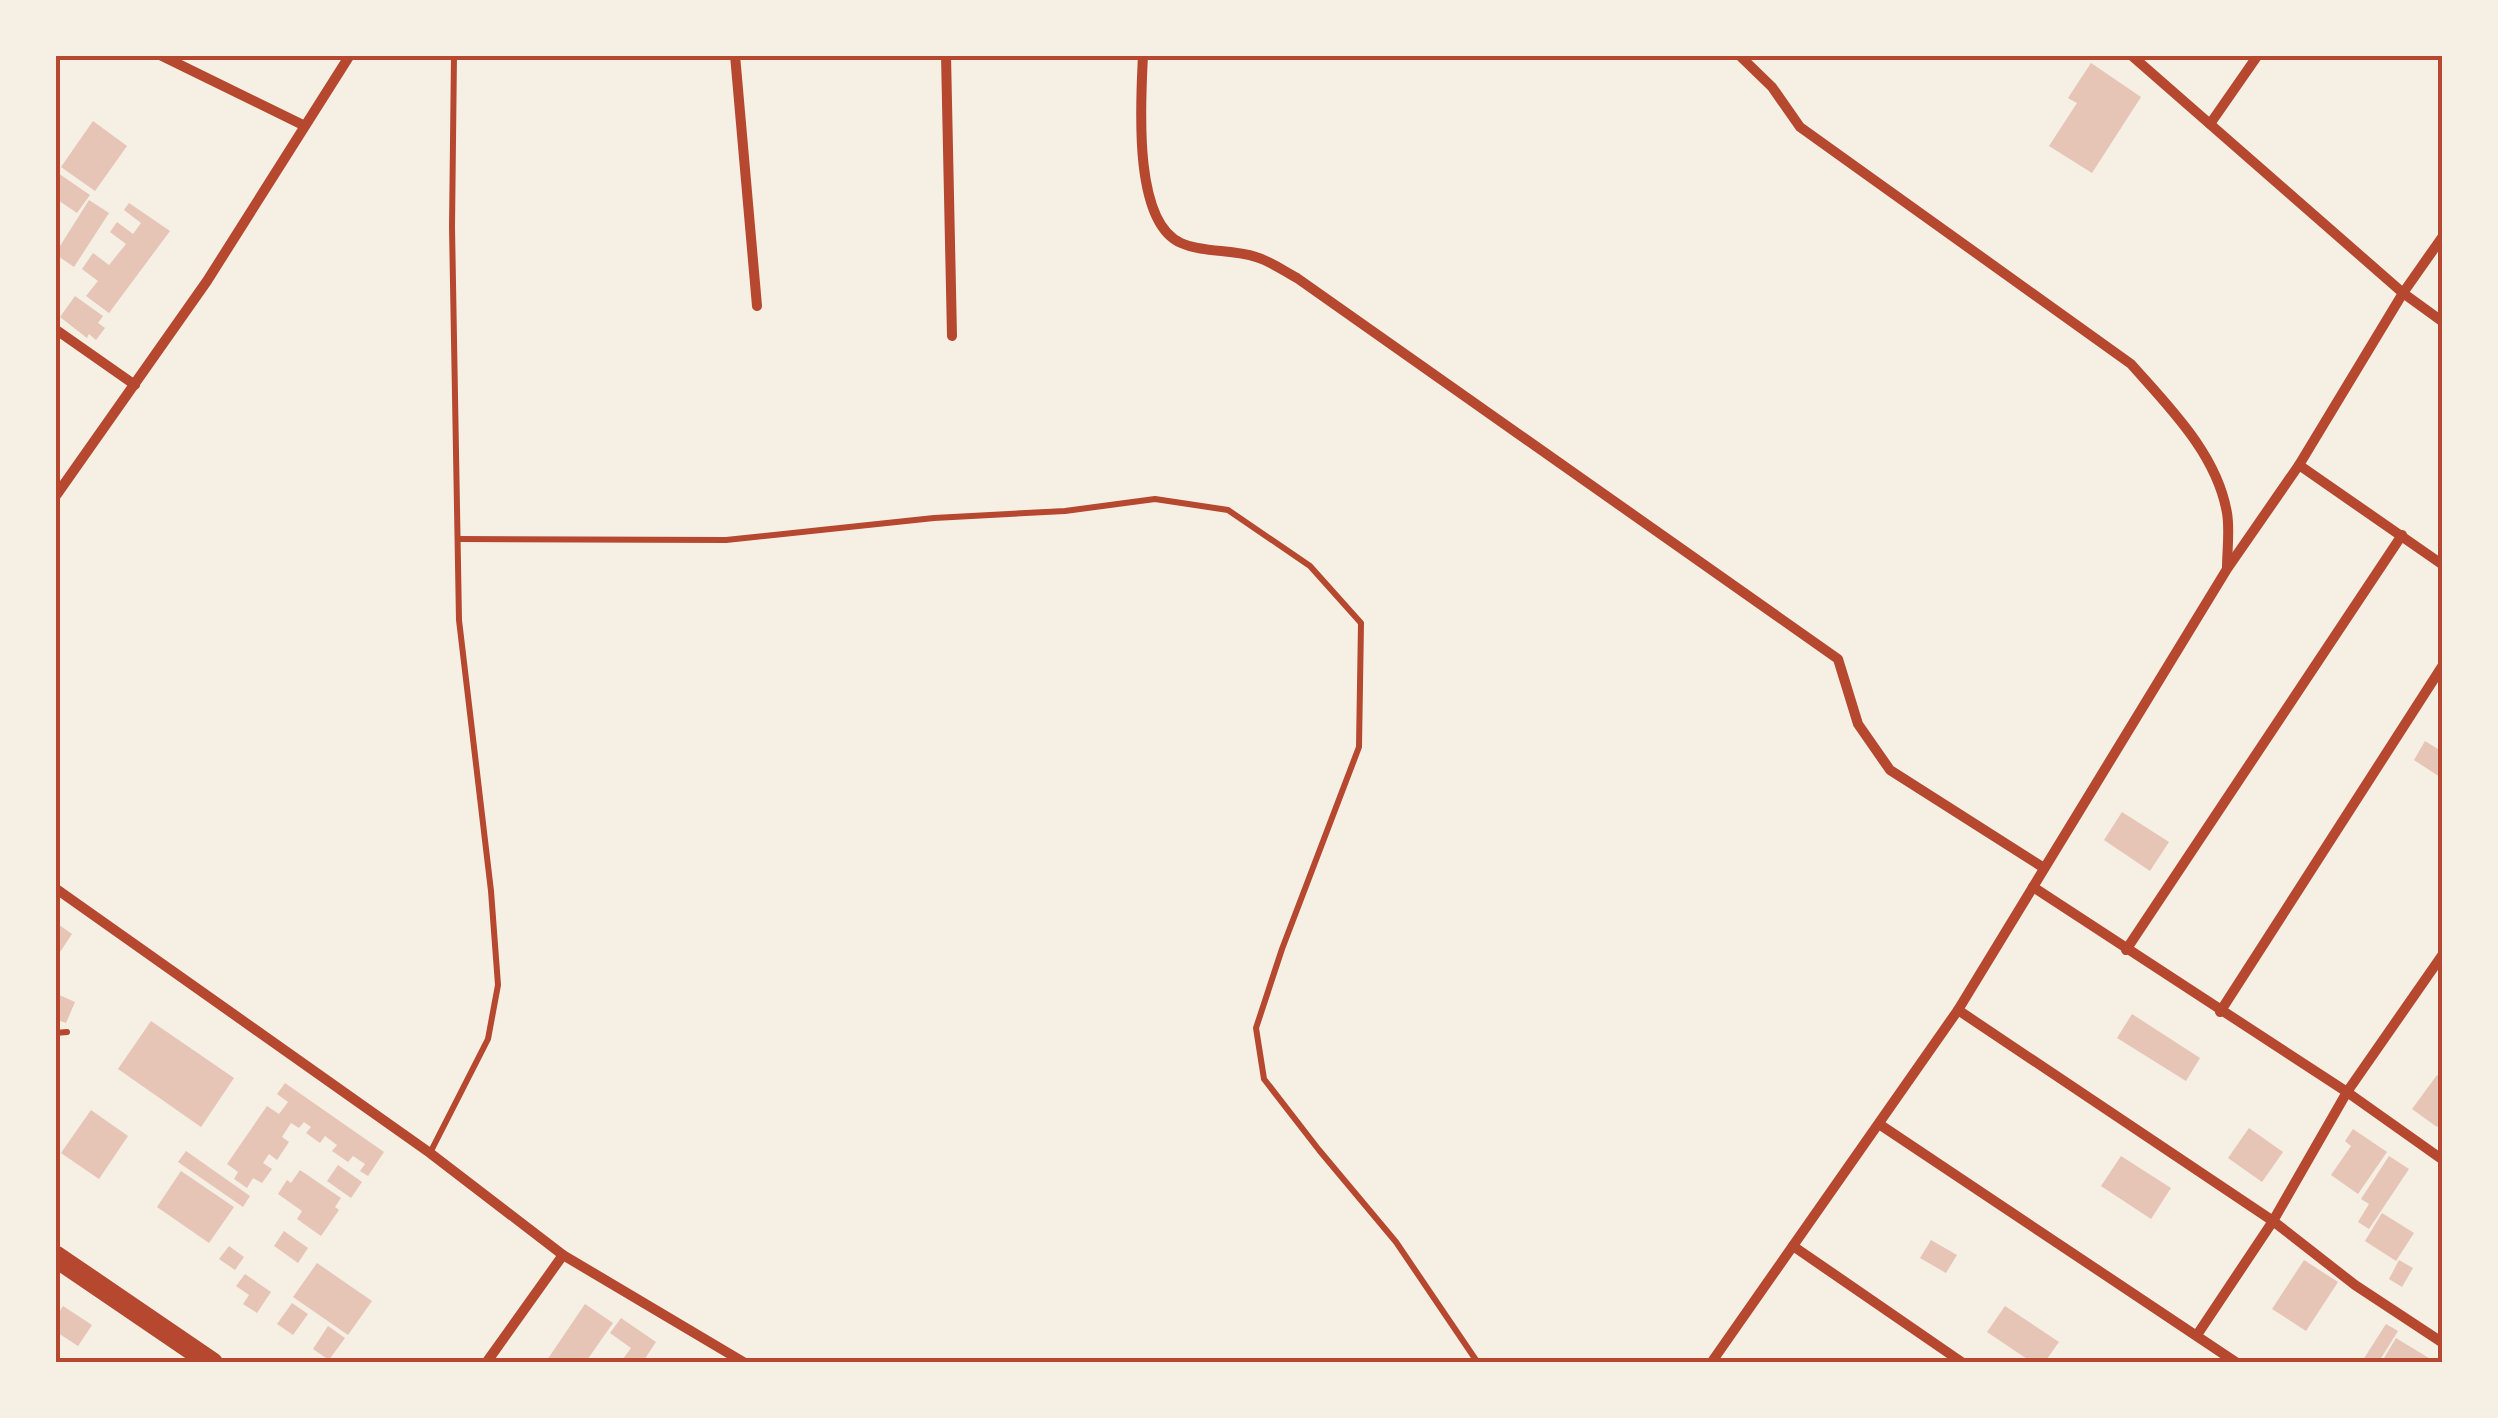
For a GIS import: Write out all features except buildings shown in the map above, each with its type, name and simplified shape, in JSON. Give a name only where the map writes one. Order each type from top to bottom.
[{"type":"highway","points":[[55,1256],[212,1363]]},
{"type":"street","points":[[160,55],[304,125]]},
{"type":"street","points":[[55,497],[207,281],[350,55]]},
{"type":"street","points":[[734,55],[757,306]]},
{"type":"street","points":[[946,55],[952,336]]},
{"type":"street","points":[[1143,55],[1141,111],[1147,185],[1158,223],[1168,237],[1202,249],[1257,257],[1298,278],[1838,659],[1858,724],[1890,770],[2044,868]]},
{"type":"street","points":[[1740,55],[1772,87],[1800,127],[2131,364],[2173,411],[2210,464],[2227,514],[2227,569]]},
{"type":"street","points":[[2131,55],[2403,292],[2443,322]]},
{"type":"street","points":[[2210,124],[2258,55]]},
{"type":"street","points":[[1711,1363],[1958,1010],[2227,569],[2299,465],[2403,292],[2443,236]]},
{"type":"street","points":[[55,329],[134,386]]},
{"type":"street","points":[[2299,465],[2443,564]]},
{"type":"street","points":[[2126,950],[2402,535]]},
{"type":"street","points":[[2220,1012],[2443,665]]},
{"type":"street","points":[[2033,887],[2347,1092],[2443,1160]]},
{"type":"street","points":[[55,888],[430,1153],[564,1255],[744,1363]]},
{"type":"street","points":[[2197,1335],[2273,1221],[2347,1092],[2443,954]]},
{"type":"street","points":[[1958,1010],[2273,1221],[2355,1284],[2443,1343]]},
{"type":"street","points":[[1878,1124],[2237,1363]]},
{"type":"street","points":[[1793,1246],[1963,1363]]},
{"type":"street","points":[[486,1363],[564,1255]]},
{"type":"lane","points":[[430,1153],[488,1039],[498,986],[491,891],[459,620],[452,228],[454,55]]},
{"type":"lane","points":[[458,540],[726,540],[1155,500],[1228,510],[1310,566],[1361,623],[1359,747],[1256,1028],[1264,1078],[1318,1150],[1396,1242],[1478,1363]]},
{"type":"lane","points":[[55,1033],[67,1032]]}]
